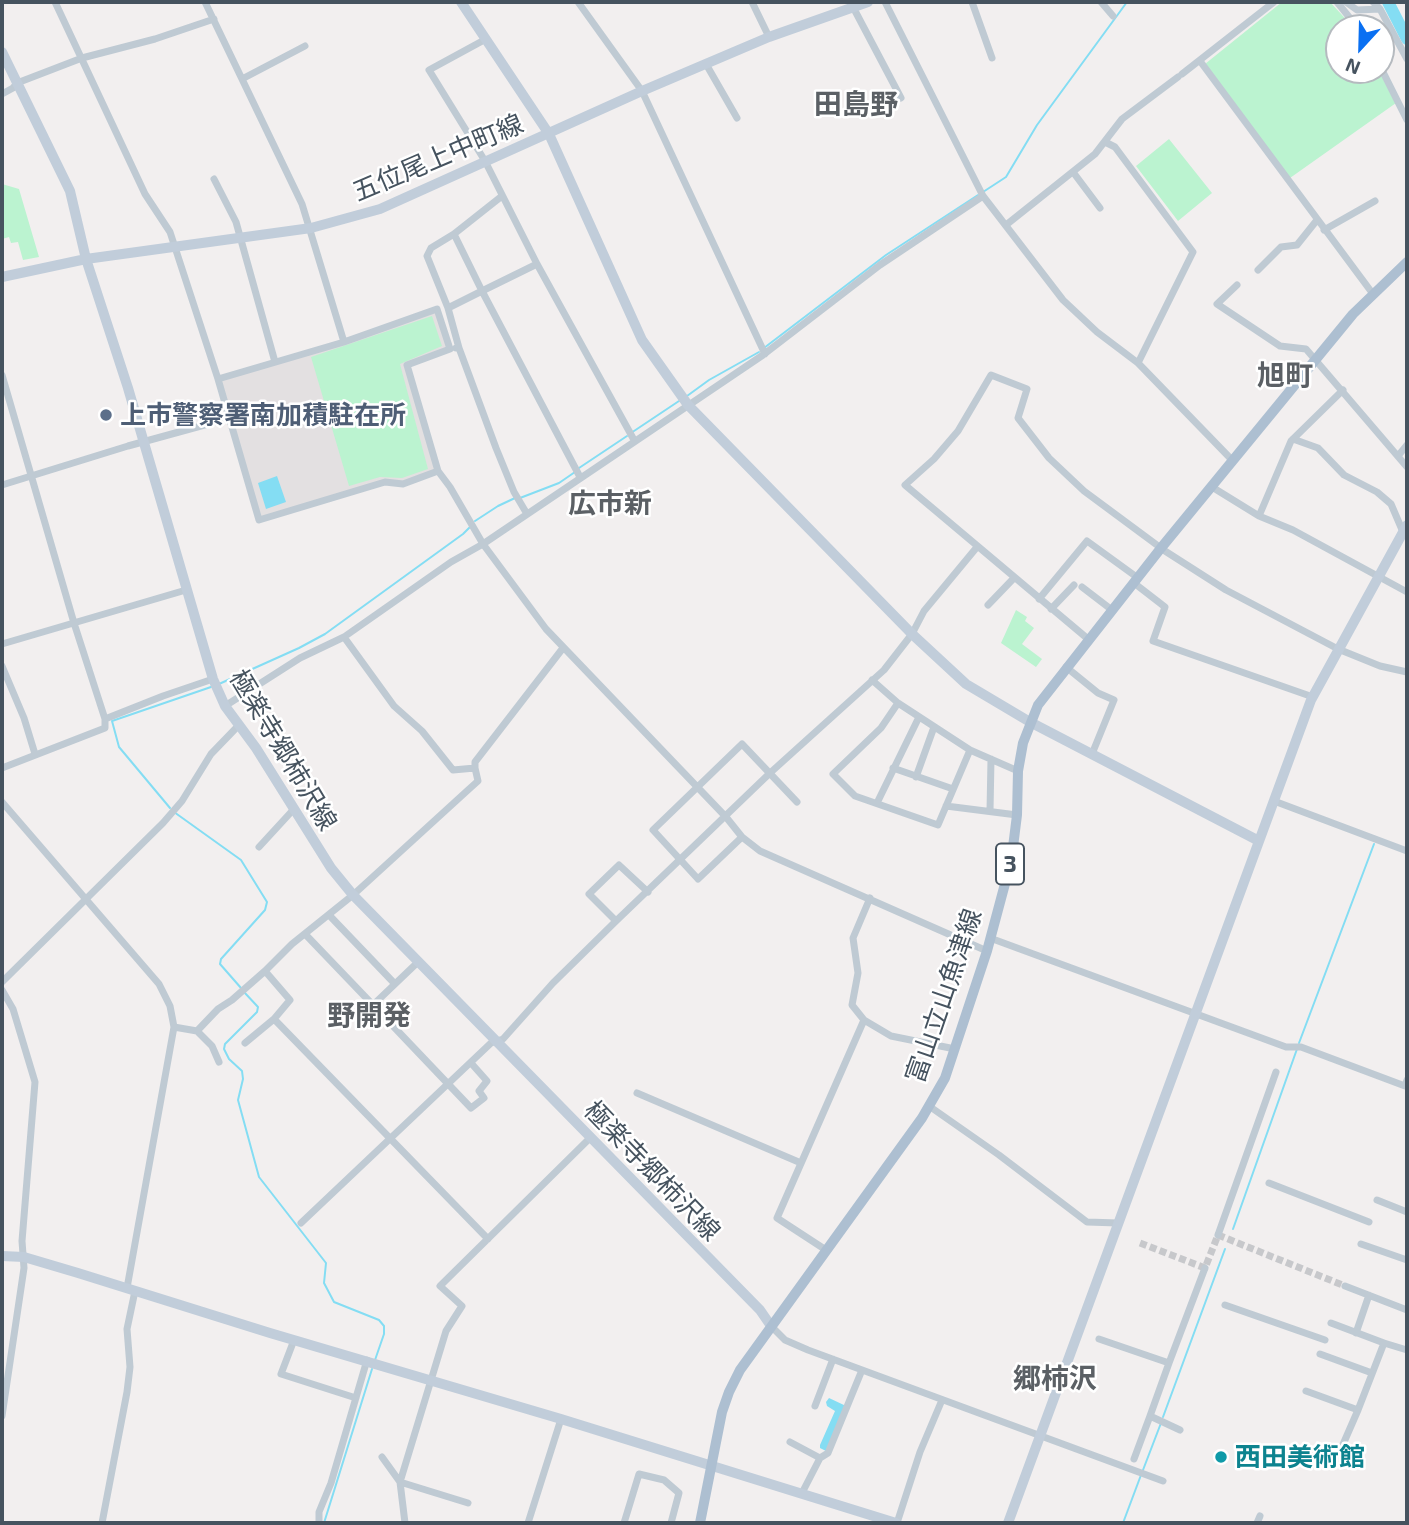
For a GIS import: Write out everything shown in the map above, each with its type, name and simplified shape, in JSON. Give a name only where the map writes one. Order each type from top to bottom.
[{"type":"main road","name":"富山立山魚津線","points":[[700,1523],[729,1392],[740,1370],[929,1106],[945,1078],[987,951],[1012,855],[1017,815],[1018,771],[1030,722],[1048,690],[1161,548],[1317,359],[1373,294],[1407,262]]},
{"type":"street","points":[[55,2],[145,194],[176,246],[259,520],[385,482],[403,484],[438,471]]},
{"type":"street","points":[[205,2],[302,204],[344,342]]},
{"type":"street","points":[[461,2],[549,135],[642,340],[688,405],[912,634],[966,684],[1030,722],[1259,841]]},
{"type":"street","points":[[578,2],[642,91],[765,354]]},
{"type":"street","points":[[752,2],[769,37]]},
{"type":"street","name":"五位尾上中町線","points":[[2,276],[86,259],[311,228],[380,209],[769,37],[868,2]]},
{"type":"street","points":[[885,2],[983,195],[1063,300],[1097,332],[1138,363],[1233,461]]},
{"type":"street","points":[[972,2],[992,58]]},
{"type":"street","points":[[1101,2],[1113,16]]},
{"type":"street","points":[[1006,225],[1095,154],[1122,119],[1274,2]]},
{"type":"street","points":[[1346,2],[1357,10],[1380,9]]},
{"type":"street","points":[[1374,2],[1407,58]]},
{"type":"street","points":[[853,7],[901,98]]},
{"type":"street","points":[[2,93],[17,83],[82,58],[155,39],[214,19]]},
{"type":"street","points":[[486,39],[429,71],[485,161],[537,264],[634,440]]},
{"type":"street","points":[[242,79],[304,46]]},
{"type":"street","name":"極楽寺郷柿沢線","points":[[2,52],[70,191],[86,259],[128,388],[213,679],[225,706],[331,868],[353,895],[760,1310],[771,1326]]},
{"type":"street","points":[[1200,61],[1373,294]]},
{"type":"street","points":[[706,64],[737,117]]},
{"type":"street","points":[[1389,84],[1407,120]]},
{"type":"street","points":[[1105,142],[1115,147],[1193,252],[1138,363]]},
{"type":"street","points":[[1073,172],[1100,208]]},
{"type":"street","points":[[214,179],[236,222],[275,362]]},
{"type":"street","points":[[225,706],[300,658],[344,637],[451,562],[483,544],[765,354],[880,265],[983,195]]},
{"type":"street","points":[[502,196],[454,234],[431,248],[427,256],[505,470],[527,514]]},
{"type":"street","points":[[1325,230],[1375,201]]},
{"type":"street","points":[[1258,270],[1281,247],[1297,246],[1317,220]]},
{"type":"street","points":[[454,234],[580,477]]},
{"type":"street","points":[[448,308],[537,264]]},
{"type":"street","points":[[1237,285],[1217,304],[1280,346],[1306,349],[1407,467]]},
{"type":"street","points":[[218,379],[344,342],[437,309],[450,349]]},
{"type":"street","points":[[459,348],[407,365],[438,471],[515,590],[563,648],[726,817],[742,837],[760,851],[987,951]]},
{"type":"street","points":[[2,375],[74,623],[105,719],[105,728],[2,768]]},
{"type":"street","points":[[1088,639],[905,485],[934,459],[958,431],[991,375],[1027,389],[1018,418],[1049,458],[1084,491],[1161,548],[1226,590],[1338,649],[1380,666],[1407,672]]},
{"type":"street","points":[[1259,516],[1293,439],[1343,390]]},
{"type":"street","points":[[2,485],[230,418]]},
{"type":"street","points":[[1008,1523],[1313,697],[1405,529],[1391,504],[1377,492],[1344,475],[1318,448],[1293,439]]},
{"type":"street","points":[[1398,456],[1407,445]]},
{"type":"street","points":[[1212,487],[1259,516],[1293,530],[1407,592]]},
{"type":"street","points":[[1039,599],[1087,541],[1165,607],[1153,640],[1313,697]]},
{"type":"street","points":[[301,1223],[491,1044],[498,1042],[553,983],[616,922],[771,773],[884,670],[912,634],[924,611],[977,547]]},
{"type":"street","points":[[988,605],[1014,578]]},
{"type":"street","points":[[1051,609],[1078,586],[1112,610]]},
{"type":"street","points":[[2,644],[186,590]]},
{"type":"street","points":[[344,637],[394,706],[422,731],[453,770],[475,768]]},
{"type":"street","points":[[197,1031],[218,1009],[232,1000],[353,895],[478,781],[475,762],[563,648]]},
{"type":"street","points":[[2,666],[24,718],[34,754]]},
{"type":"street","points":[[1066,667],[1098,693],[1114,700],[1091,754]]},
{"type":"street","points":[[105,719],[213,679]]},
{"type":"street","points":[[872,680],[898,703],[970,750],[1018,771]]},
{"type":"street","points":[[898,703],[881,729],[833,774],[855,796],[938,825],[970,750]]},
{"type":"street","points":[[877,803],[919,717]]},
{"type":"street","points":[[2,982],[163,823],[182,800],[211,754],[239,725]]},
{"type":"street","points":[[916,777],[934,727]]},
{"type":"street","points":[[742,837],[698,879],[653,830],[742,744],[797,802]]},
{"type":"street","points":[[990,811],[991,759]]},
{"type":"street","points":[[893,768],[953,789]]},
{"type":"street","points":[[1274,801],[1407,851]]},
{"type":"street","points":[[2,802],[159,984],[170,1006],[174,1027],[131,1290],[127,1329],[130,1367],[127,1392],[102,1523]]},
{"type":"street","points":[[946,806],[1017,815]]},
{"type":"street","points":[[259,847],[293,810]]},
{"type":"street","points":[[616,922],[589,894],[620,864],[648,892]]},
{"type":"street","points":[[870,898],[853,938],[858,973],[852,1005],[864,1020],[891,1036],[955,1049]]},
{"type":"street","points":[[329,915],[395,984]]},
{"type":"street","points":[[305,934],[471,1108],[484,1098],[479,1091],[487,1081],[471,1063]]},
{"type":"street","points":[[990,938],[1286,1047],[1301,1047],[1405,1086],[1407,1080]]},
{"type":"street","points":[[373,1005],[418,962]]},
{"type":"street","points":[[245,1043],[274,1019],[290,1000],[265,971]]},
{"type":"street","points":[[2,990],[12,1010],[35,1082],[22,1241],[24,1268],[2,1416]]},
{"type":"street","points":[[274,1019],[488,1239]]},
{"type":"street","points":[[826,1250],[778,1218],[864,1020]]},
{"type":"street","points":[[174,1027],[197,1031],[212,1046],[219,1062]]},
{"type":"street","points":[[1218,1235],[1276,1072]]},
{"type":"street","points":[[637,1093],[801,1163]]},
{"type":"street","points":[[929,1106],[999,1154],[1087,1222],[1118,1223]]},
{"type":"street","points":[[405,1523],[400,1482],[446,1331],[462,1306],[440,1286],[590,1138]]},
{"type":"street","points":[[1269,1183],[1369,1222]]},
{"type":"street","points":[[1377,1200],[1407,1212]]},
{"type":"street","points":[[1361,1244],[1407,1261]]},
{"type":"street","points":[[2,1256],[24,1257],[896,1523],[920,1452],[942,1400]]},
{"type":"street","points":[[1134,1459],[1205,1268]]},
{"type":"street","points":[[1345,1286],[1407,1310]]},
{"type":"street","points":[[1356,1333],[1369,1296]]},
{"type":"street","points":[[1225,1305],[1325,1340]]},
{"type":"street","points":[[1331,1323],[1407,1350]]},
{"type":"street","points":[[771,1326],[785,1340],[833,1359],[1163,1480]]},
{"type":"street","points":[[1099,1339],[1169,1363]]},
{"type":"street","points":[[294,1340],[281,1374],[356,1398]]},
{"type":"street","points":[[1341,1449],[1384,1343]]},
{"type":"street","points":[[1320,1354],[1372,1373]]},
{"type":"street","points":[[816,1406],[833,1359]]},
{"type":"street","points":[[319,1523],[320,1512],[367,1360]]},
{"type":"street","points":[[802,1493],[820,1458],[828,1452],[862,1370]]},
{"type":"street","points":[[1306,1391],[1358,1410]]},
{"type":"street","points":[[1150,1416],[1180,1430]]},
{"type":"street","points":[[528,1523],[561,1419]]},
{"type":"street","points":[[790,1442],[820,1458]]},
{"type":"street","points":[[382,1457],[400,1482],[467,1503]]},
{"type":"street","points":[[624,1523],[639,1474],[664,1480],[679,1493],[671,1523]]},
{"type":"shaded area","points":[[437,309],[450,349],[407,365],[438,471],[403,484],[385,482],[259,520],[218,379]]},
{"type":"green space","points":[[1282,2],[1330,2],[1341,14],[1325,14],[1325,84],[1386,84],[1396,103],[1290,178],[1205,64]]},
{"type":"green space","points":[[1169,139],[1212,193],[1178,221],[1136,166]]},
{"type":"green space","points":[[2,184],[19,189],[39,257],[23,260],[18,242],[11,243],[9,237],[2,239]]},
{"type":"green space","points":[[432,316],[442,346],[400,364],[428,469],[402,478],[380,477],[349,486],[311,357]]},
{"type":"green space","points":[[1016,610],[1027,617],[1025,621],[1034,628],[1022,644],[1042,659],[1036,667],[1001,643]]},
{"type":"water","points":[[277,476],[286,502],[266,509],[258,483]]},
{"type":"water","points":[[829,1398],[846,1406],[826,1451],[820,1448],[820,1445],[835,1411],[827,1406]]},
{"type":"waterway","points":[[983,192],[1006,177],[1037,125],[1127,2]]},
{"type":"waterway","points":[[1388,2],[1407,39]]},
{"type":"waterway","points":[[764,348],[886,255],[978,195]]},
{"type":"waterway","points":[[687,396],[709,380],[759,352]]},
{"type":"waterway","points":[[631,433],[679,401]]},
{"type":"waterway","points":[[579,468],[627,436]]},
{"type":"waterway","points":[[520,498],[559,483],[575,472]]},
{"type":"waterway","points":[[475,521],[515,498]]},
{"type":"waterway","points":[[219,684],[325,634],[471,526]]},
{"type":"waterway","points":[[170,808],[119,747],[112,721],[211,687]]},
{"type":"waterway","points":[[174,812],[241,860],[267,902],[265,910],[221,959],[220,964],[241,988]]},
{"type":"waterway","points":[[1299,1043],[1374,844]]},
{"type":"waterway","points":[[244,992],[258,1007],[257,1012],[225,1044],[224,1049],[229,1059],[242,1071],[238,1100],[259,1177],[326,1263],[324,1283],[334,1302],[379,1320],[384,1326],[375,1360]]},
{"type":"waterway","points":[[1233,1229],[1297,1049]]},
{"type":"waterway","points":[[1163,1417],[1225,1249]]},
{"type":"waterway","points":[[324,1523],[372,1369]]},
{"type":"waterway","points":[[1143,1470],[1161,1423]]},
{"type":"waterway","points":[[1123,1523],[1141,1475]]},
{"type":"tunnel","points":[[1140,1243],[1205,1268],[1218,1235],[1345,1286]]},
{"type":"place","name":"上市警察署南加積駐在所","points":[[106,415]]},
{"type":"place","name":"西田美術館","points":[[1221,1457]]},
{"type":"district","name":"田島野","points":[[856,105]]},
{"type":"district","name":"旭町","points":[[1285,376]]},
{"type":"district","name":"広市新","points":[[610,504]]},
{"type":"district","name":"野開発","points":[[369,1016]]},
{"type":"district","name":"郷柿沢","points":[[1055,1379]]}]
